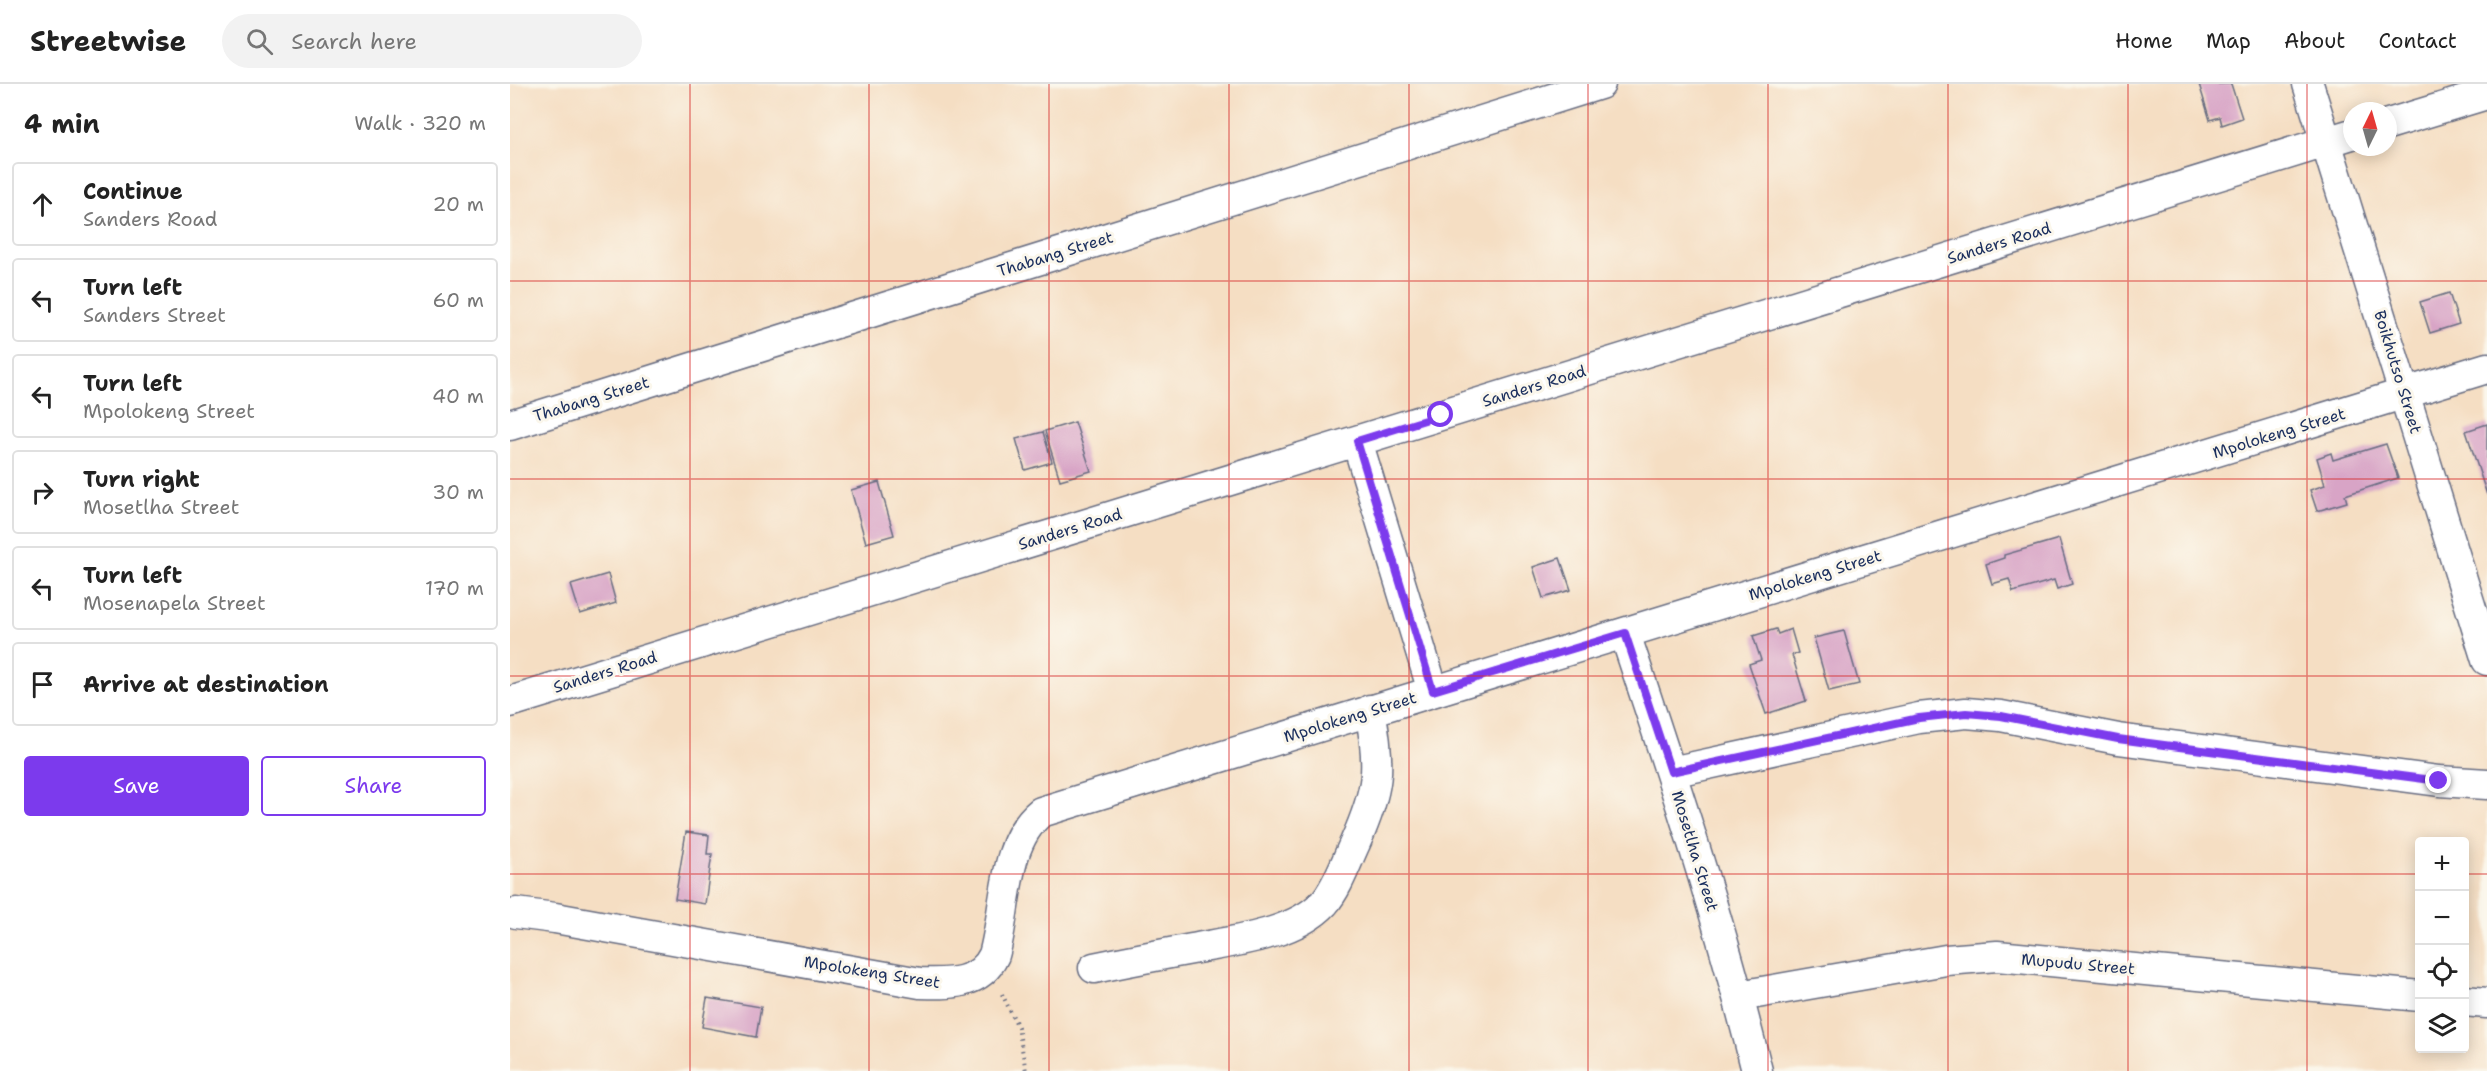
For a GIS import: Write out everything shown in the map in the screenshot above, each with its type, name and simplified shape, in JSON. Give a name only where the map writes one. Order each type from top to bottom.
[{"type":"street","name":"Thabang Street","points":[[510,424],[1600,84]]},
{"type":"street","name":"Boikhutso Street","points":[[2308,84],[2339,139],[2405,394],[2487,660]]},
{"type":"street","points":[[2397,121],[2487,94]]},
{"type":"street","name":"Sanders Road","points":[[510,702],[2339,139]]},
{"type":"street","name":"Mpolokeng Street","points":[[512,912],[920,982],[948,983],[972,979],[989,966],[996,947],[1014,853],[1023,832],[1032,819],[1041,812],[2487,369]]},
{"type":"street","points":[[1357,441],[1433,691]]},
{"type":"street","name":"Mosetlha Street","points":[[1625,633],[1671,772],[1739,996],[1757,1071]]},
{"type":"street","points":[[1094,968],[1263,935],[1304,919],[1324,903],[1341,874],[1371,807],[1378,752],[1370,711]]},
{"type":"street","points":[[1671,772],[1919,718],[1966,713],[2001,716],[2118,739],[2427,780],[2487,784]]},
{"type":"street","name":"Mupudu Street","points":[[1739,996],[1946,960],[1997,956],[2415,996]]},
{"type":"street","points":[[2469,1001],[2487,1003]]},
{"type":"path","points":[[989,966],[1018,1027],[1026,1071]]},
{"type":"building","points":[[2199,84],[2231,84],[2242,118],[2222,125],[2220,117],[2210,120]]},
{"type":"building","points":[[2449,293],[2459,324],[2430,333],[2420,302]]},
{"type":"building","points":[[1075,422],[1091,471],[1060,480],[1045,431]]},
{"type":"building","points":[[2487,424],[2487,495],[2466,431]]},
{"type":"building","points":[[1043,432],[1052,462],[1025,470],[1016,439]]},
{"type":"building","points":[[2386,444],[2398,478],[2345,495],[2347,502],[2317,511],[2310,490],[2325,485],[2317,458],[2331,453],[2333,460]]},
{"type":"building","points":[[879,482],[894,535],[866,543],[851,490]]},
{"type":"building","points":[[2059,539],[2072,584],[2057,589],[2054,580],[2013,592],[2009,579],[1992,584],[1986,564],[2004,558],[2004,555]]},
{"type":"building","points":[[1560,558],[1571,590],[1543,598],[1533,567]]},
{"type":"building","points":[[608,574],[616,603],[580,614],[571,585]]},
{"type":"building","points":[[1776,629],[1778,634],[1791,629],[1798,653],[1792,655],[1806,701],[1766,714],[1749,664],[1761,660],[1753,636]]},
{"type":"building","points":[[1844,631],[1859,684],[1829,691],[1814,638]]},
{"type":"building","points":[[686,832],[709,835],[707,854],[712,854],[705,904],[675,899]]},
{"type":"building","points":[[707,998],[761,1007],[756,1037],[702,1027]]},
{"type":"route","points":[[1441,415],[1357,441],[1433,691],[1625,633],[1671,772],[1919,718],[1966,713],[2001,716],[2118,739],[2439,781]]}]
